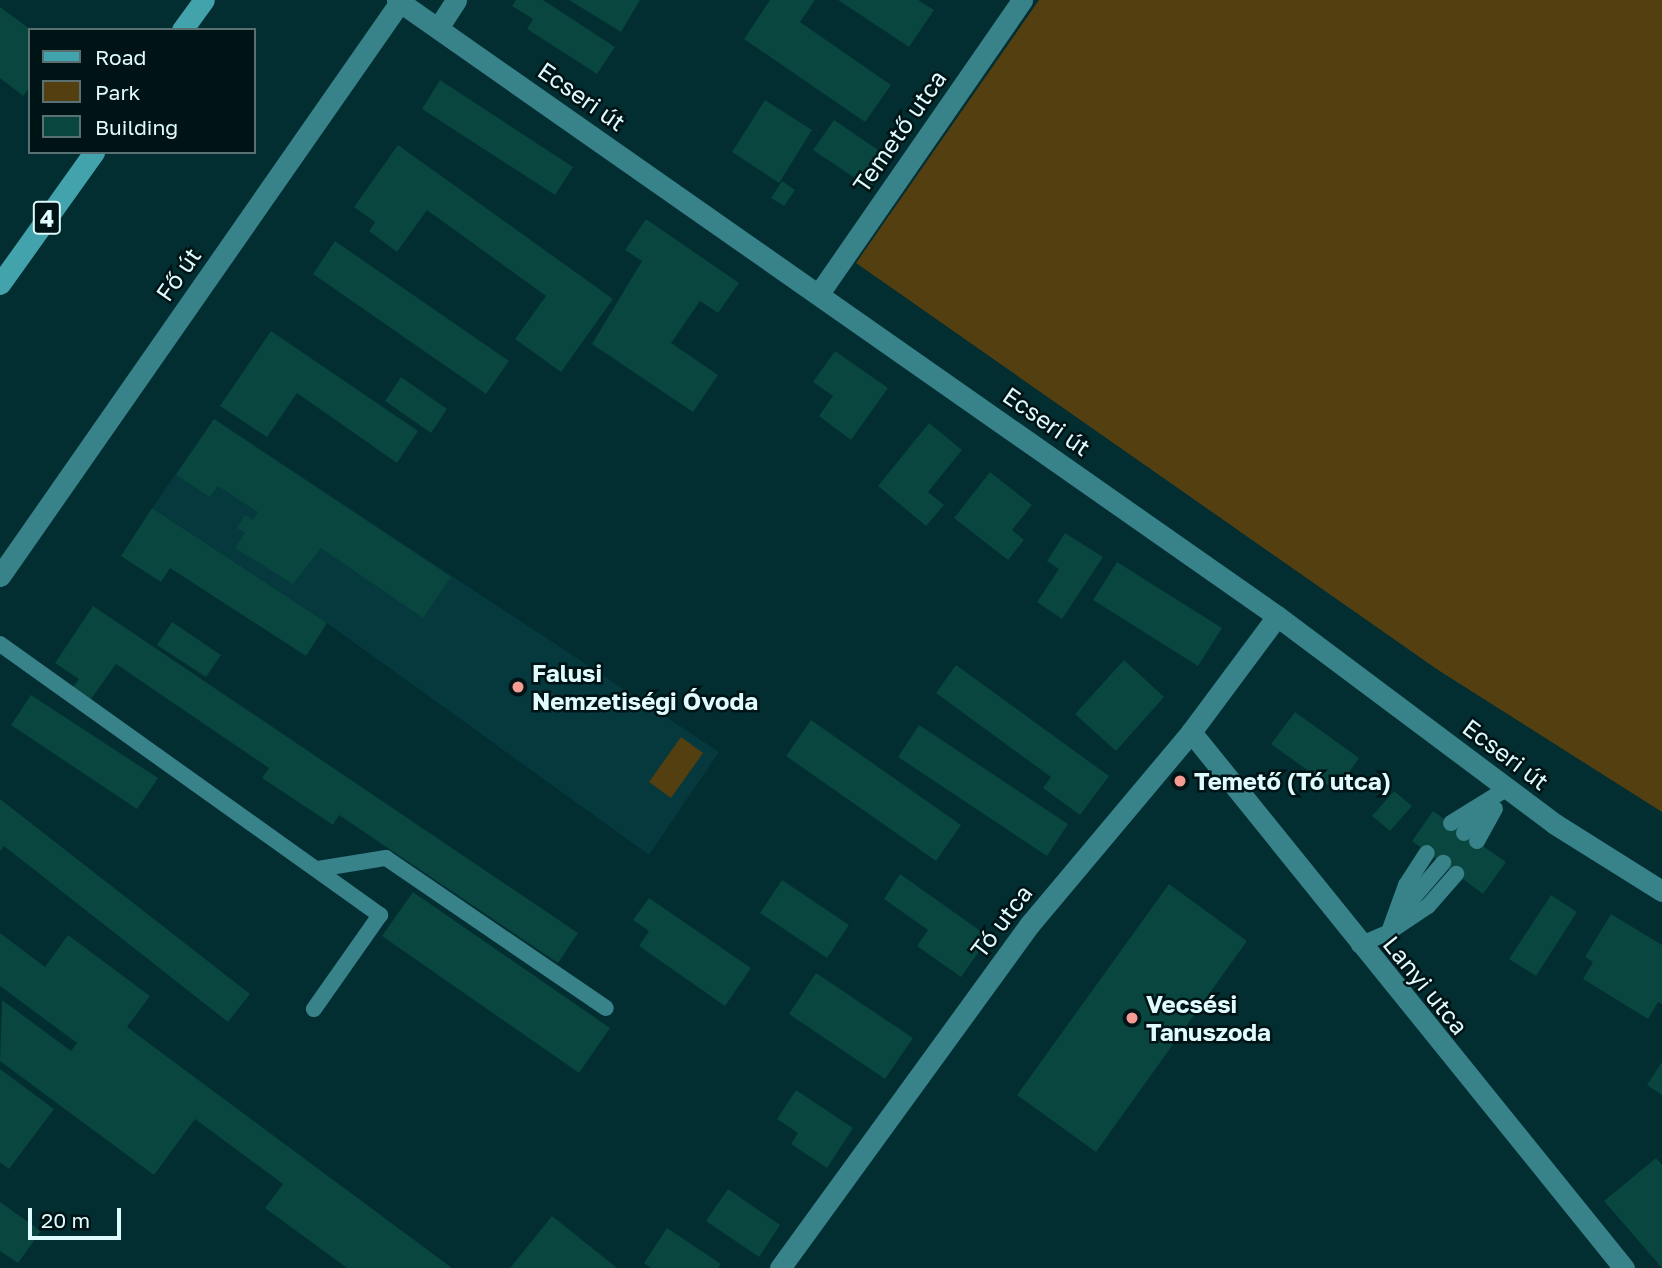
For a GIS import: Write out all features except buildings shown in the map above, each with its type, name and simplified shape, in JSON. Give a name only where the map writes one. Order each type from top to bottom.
[{"type":"main road","points":[[183,28],[204,0]]},
{"type":"main road","name":"4","points":[[0,284],[93,154]]},
{"type":"street","points":[[438,28],[456,0]]},
{"type":"street","name":"Temető utca","points":[[820,292],[1022,0]]},
{"type":"street","name":"Ecseri út","points":[[398,1],[820,292],[1277,616],[1506,789],[1662,891]]},
{"type":"street","name":"Fő út","points":[[0,576],[398,1]]},
{"type":"street","name":"Tó utca","points":[[780,1268],[1030,924],[1191,732],[1277,616]]},
{"type":"street","name":"Lanyi utca","points":[[1191,732],[1359,945],[1624,1268]]},
{"type":"lane","points":[[0,643],[380,915],[314,1009]]},
{"type":"lane","points":[[1506,789],[1464,832],[1506,789]]},
{"type":"lane","points":[[1389,932],[1398,915],[1406,885],[1427,853]]},
{"type":"lane","points":[[317,869],[386,858],[606,1008]]},
{"type":"lane","points":[[1398,915],[1443,863]]},
{"type":"lane","points":[[1359,945],[1389,932],[1428,906],[1457,874]]},
{"type":"shaded area","name":"Falusi Nemzetiségi Óvoda","points":[[214,419],[719,752],[649,855],[327,623],[152,508]]},
{"type":"green space","points":[[1039,0],[1662,0],[1662,812],[1438,670],[856,263]]},
{"type":"green space","points":[[681,737],[703,753],[671,798],[649,782]]},
{"type":"place","name":"Falusi Nemzetiségi Óvoda","points":[[518,687]]},
{"type":"place","name":"Temető (Tó utca)","points":[[1180,781]]},
{"type":"place","name":"Vecsési Tanuszoda","points":[[1132,1018]]}]
